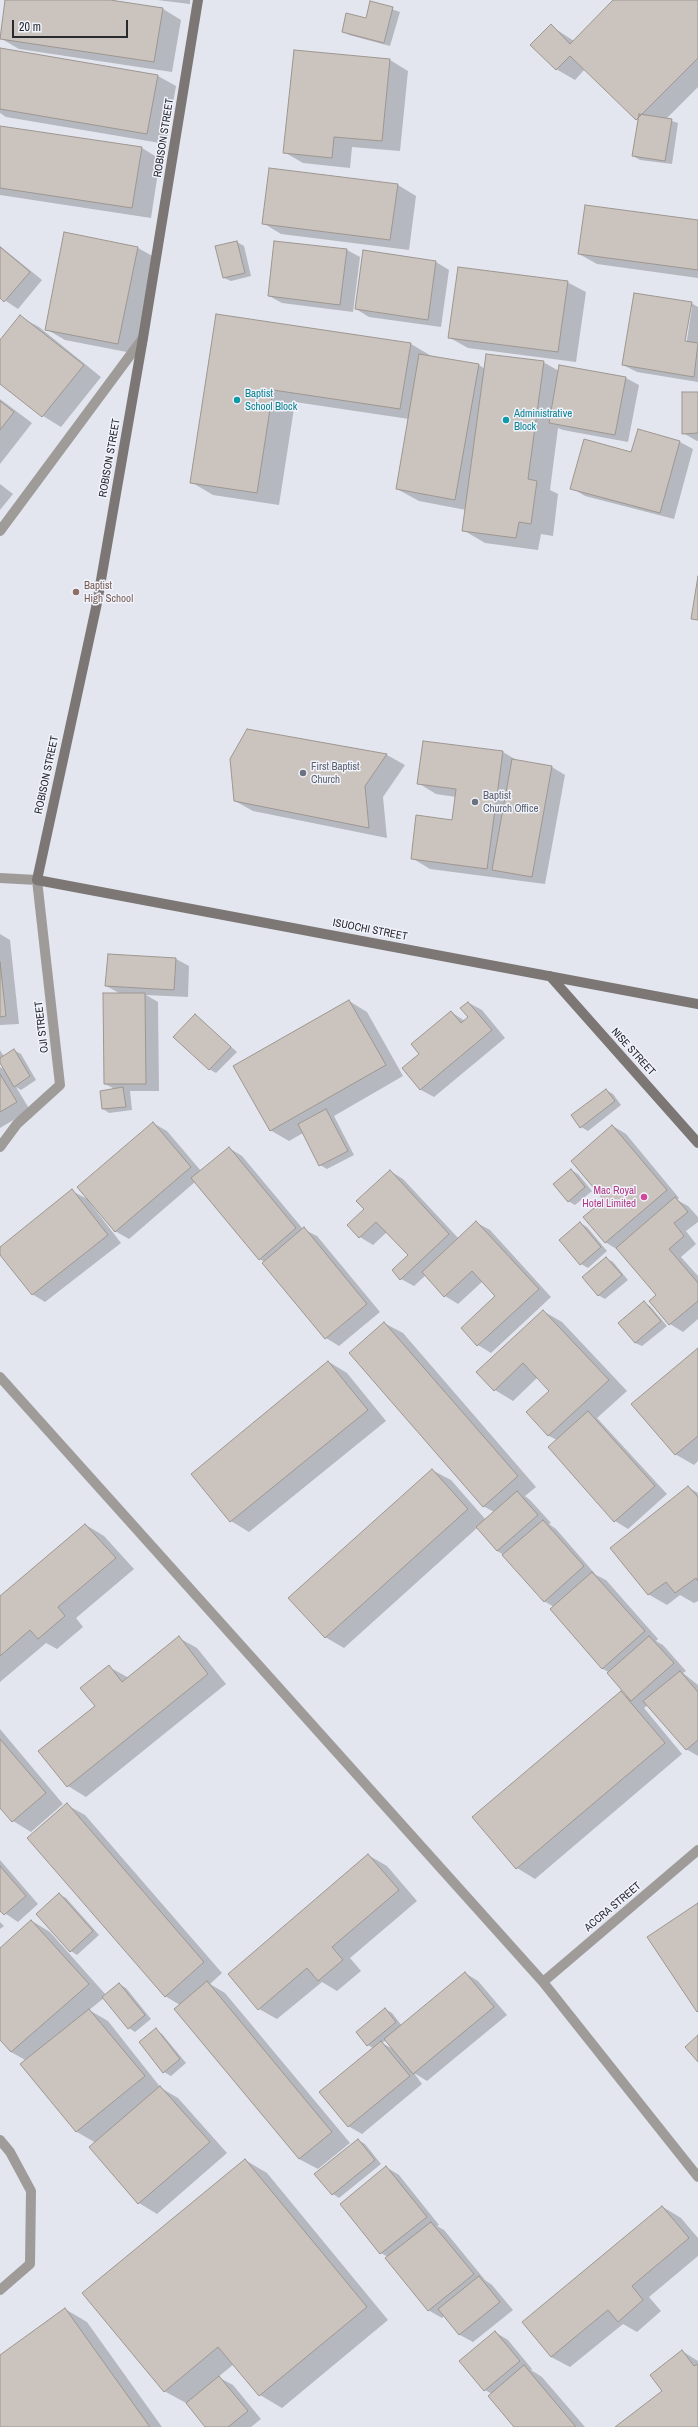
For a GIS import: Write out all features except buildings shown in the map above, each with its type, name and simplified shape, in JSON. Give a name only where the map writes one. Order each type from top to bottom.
[{"type":"main road","name":"ROBISON STREET","points":[[37,880],[97,603],[143,338],[198,0]]},
{"type":"main road","name":"ISUOCHI STREET","points":[[37,880],[698,1004]]},
{"type":"main road","name":"NISE STREET","points":[[550,976],[698,1143]]},
{"type":"street","points":[[0,531],[143,338]]},
{"type":"street","points":[[0,878],[37,880]]},
{"type":"street","name":"OJI STREET","points":[[0,1147],[17,1124],[60,1085],[37,880]]},
{"type":"street","points":[[0,1377],[543,1982],[698,2177]]},
{"type":"street","name":"ACCRA STREET","points":[[543,1982],[698,1850]]},
{"type":"street","points":[[0,2140],[10,2152],[31,2191],[30,2264],[0,2290]]},
{"type":"place","name":"Baptist School Block","points":[[237,400]]},
{"type":"place","name":"Administrative Block","points":[[506,420]]},
{"type":"place","name":"Baptist High School","points":[[76,592]]},
{"type":"place","name":"First Baptist Church","points":[[303,773]]},
{"type":"place","name":"Baptist Church Office","points":[[475,802]]},
{"type":"place","name":"Mac Royal Hotel Limited","points":[[644,1197]]}]
